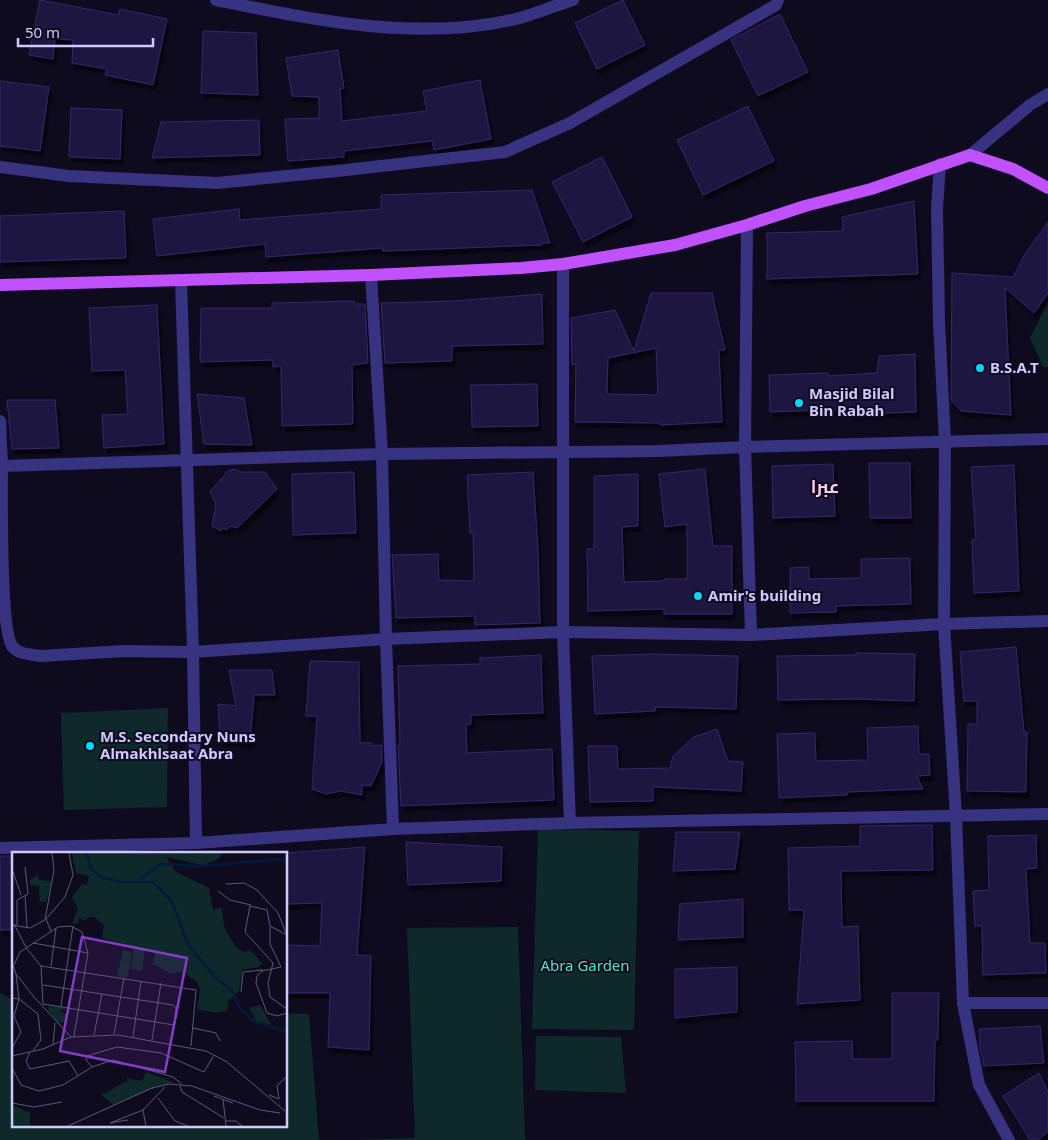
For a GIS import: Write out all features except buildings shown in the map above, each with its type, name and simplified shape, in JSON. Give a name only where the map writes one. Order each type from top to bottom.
[{"type":"main road","points":[[0,285],[371,275],[521,268],[563,264],[675,245],[748,225],[805,206],[871,189],[970,155],[1013,169],[1048,188]]},
{"type":"street","points":[[216,0],[304,18],[395,29],[458,28],[516,19],[574,0]]},
{"type":"street","points":[[0,167],[69,176],[217,183],[505,152],[570,123],[776,5],[778,0]]},
{"type":"street","points":[[970,155],[1030,105],[1048,94]]},
{"type":"street","points":[[940,164],[937,208],[939,322],[945,442],[944,624],[956,816],[963,1003],[979,1085],[1009,1140]]},
{"type":"street","points":[[748,225],[745,447],[751,635]]},
{"type":"street","points":[[563,264],[563,632],[570,823]]},
{"type":"street","points":[[371,275],[382,454],[393,829]]},
{"type":"street","points":[[181,281],[193,652],[196,843]]},
{"type":"street","points":[[0,421],[7,634],[12,646],[18,652],[40,656],[124,651],[193,652],[386,639],[563,632],[751,635],[944,624],[1048,621]]},
{"type":"street","points":[[2,466],[187,462],[382,454],[658,451],[1048,439]]},
{"type":"street","points":[[0,848],[196,843],[393,829],[570,823],[1048,814]]},
{"type":"street","points":[[963,1003],[1048,1003]]},
{"type":"green space","points":[[1048,302],[1048,367],[1043,367],[1030,338]]},
{"type":"green space","points":[[168,708],[167,807],[64,810],[61,713]]},
{"type":"green space","name":"Abra Garden","points":[[538,829],[639,831],[634,1030],[532,1029]]},
{"type":"green space","points":[[518,927],[525,1140],[354,1140],[415,1138],[407,928]]},
{"type":"green space","points":[[0,993],[12,999],[12,1128],[288,1128],[288,1013],[309,1014],[319,1140],[0,1140]]},
{"type":"green space","points":[[536,1036],[621,1037],[626,1093],[535,1090]]},
{"type":"place","name":"B.S.A.T","points":[[980,368]]},
{"type":"place","name":"Masjid Bilal Bin Rabah","points":[[799,403]]},
{"type":"place","name":"Amir's building","points":[[698,596]]},
{"type":"place","name":"M.S. Secondary Nuns Almakhlsaat Abra","points":[[90,746]]},
{"type":"district","name":"عبرا","points":[[825,487]]}]
